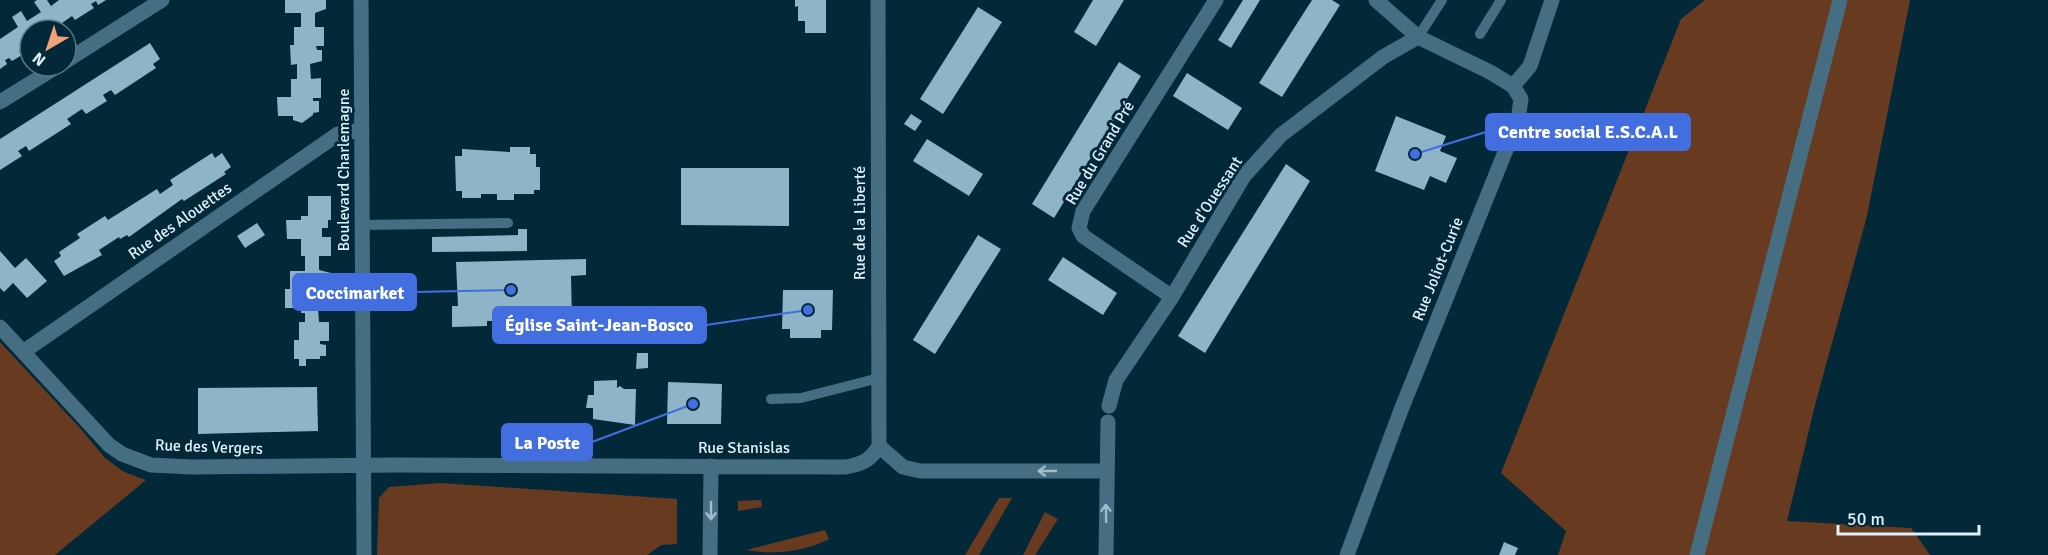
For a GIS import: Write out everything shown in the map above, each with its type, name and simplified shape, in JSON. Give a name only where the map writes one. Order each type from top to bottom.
[{"type":"street","name":"Boulevard Charlemagne","points":[[361,0],[364,555]]},
{"type":"street","name":"Rue de la Liberté","points":[[878,0],[879,446]]},
{"type":"street","name":"Rue du Grand Pré","points":[[1172,297],[1083,236],[1079,228],[1083,211],[1216,0]]},
{"type":"street","points":[[1376,0],[1418,37],[1490,72],[1513,86],[1530,66],[1552,0]]},
{"type":"street","points":[[1697,555],[1840,0]]},
{"type":"street","points":[[78,53],[154,2]]},
{"type":"street","name":"Rue d'Ouessant","points":[[1108,406],[1116,380],[1172,297],[1244,176],[1281,135],[1383,57],[1418,37]]},
{"type":"street","points":[[1,100],[38,78]]},
{"type":"street","name":"Rue Joliot-Curie","points":[[1347,555],[1401,410],[1518,120],[1521,99],[1513,86]]},
{"type":"street","name":"Rue des Alouettes","points":[[23,352],[338,134],[362,130]]},
{"type":"street","name":"Rue des Vergers","points":[[0,327],[109,445],[136,460],[151,465],[192,467],[365,465]]},
{"type":"street","points":[[1106,555],[1105,471],[1108,422]]},
{"type":"street","points":[[879,446],[903,467],[920,471],[1105,471]]},
{"type":"street","name":"Rue Stanislas","points":[[365,465],[846,467],[868,460],[879,446]]},
{"type":"street","points":[[710,555],[711,466]]},
{"type":"lane","points":[[1418,37],[1442,0]]},
{"type":"lane","points":[[1480,34],[1501,0]]},
{"type":"lane","points":[[362,225],[508,223]]},
{"type":"lane","points":[[771,399],[801,398],[879,378]]},
{"type":"shaded area","points":[[1705,0],[1910,0],[1866,220],[1816,401],[1787,521],[1911,528],[1930,555],[1558,555],[1566,531],[1501,473],[1681,19]]},
{"type":"shaded area","points":[[0,342],[105,458],[124,472],[146,480],[55,555],[0,555]]},
{"type":"shaded area","points":[[440,483],[677,499],[677,544],[661,545],[647,555],[377,555],[379,498],[389,487]]},
{"type":"shaded area","points":[[999,498],[1012,498],[979,555],[965,555]]},
{"type":"shaded area","points":[[761,500],[762,507],[738,511],[738,501]]},
{"type":"shaded area","points":[[1045,512],[1058,519],[1035,555],[1023,555]]},
{"type":"shaded area","points":[[825,530],[829,539],[799,550],[766,552],[746,550]]},
{"type":"building","points":[[47,0],[51,6],[59,0],[106,0],[98,5],[96,1],[91,4],[94,8],[78,18],[72,16],[69,18],[32,18],[41,12],[34,2]]},
{"type":"building","points":[[285,0],[326,0],[326,9],[315,13],[315,27],[324,27],[324,46],[316,46],[317,50],[322,50],[322,61],[310,64],[311,79],[321,78],[321,98],[313,98],[313,101],[319,101],[319,112],[313,113],[302,123],[293,120],[293,116],[278,116],[277,97],[291,97],[291,79],[297,79],[297,64],[291,65],[290,45],[294,45],[294,27],[301,27],[301,13],[285,13]]},
{"type":"building","points":[[795,0],[826,0],[826,33],[805,33],[805,21],[798,21],[798,6],[795,7]]},
{"type":"building","points":[[1093,0],[1124,0],[1096,46],[1074,32]]},
{"type":"building","points":[[1243,0],[1260,0],[1231,48],[1218,40]]},
{"type":"building","points":[[1312,0],[1332,0],[1340,5],[1282,97],[1259,83]]},
{"type":"building","points":[[978,7],[1002,22],[943,114],[920,99]]},
{"type":"building","points":[[21,11],[25,18],[18,18],[18,27],[12,17]]},
{"type":"building","points":[[18,27],[18,57],[12,61],[9,58],[5,60],[7,64],[0,69],[0,39]]},
{"type":"building","points":[[150,43],[160,59],[153,64],[156,68],[115,95],[111,90],[103,95],[107,101],[86,114],[82,109],[67,119],[71,124],[29,151],[26,146],[18,151],[22,156],[0,170],[0,139]]},
{"type":"building","points":[[1119,62],[1141,76],[1054,218],[1032,204]]},
{"type":"building","points":[[1187,73],[1242,108],[1228,130],[1173,96]]},
{"type":"building","points":[[911,114],[922,121],[915,131],[904,124]]},
{"type":"building","points":[[1396,116],[1446,136],[1440,151],[1457,158],[1446,183],[1430,176],[1424,190],[1375,171]]},
{"type":"building","points":[[927,139],[983,174],[969,196],[913,161]]},
{"type":"building","points":[[510,147],[530,147],[530,154],[536,154],[536,167],[540,167],[540,190],[534,190],[534,194],[514,194],[514,200],[497,200],[497,194],[481,194],[481,198],[462,198],[462,191],[456,191],[455,156],[462,156],[462,149],[510,152]]},
{"type":"building","points":[[212,153],[215,158],[222,153],[231,167],[224,172],[226,174],[184,201],[182,199],[129,237],[127,235],[120,239],[119,237],[99,250],[102,255],[64,276],[54,261],[61,256],[59,252],[80,238],[77,234],[105,216],[108,220],[157,189],[160,194],[173,185],[170,180]]},
{"type":"building","points":[[1286,164],[1310,181],[1205,353],[1178,336]]},
{"type":"building","points":[[681,168],[789,168],[789,226],[681,225]]},
{"type":"building","points":[[308,196],[331,196],[331,220],[328,220],[328,228],[322,228],[322,237],[331,237],[331,256],[319,256],[319,270],[331,273],[332,281],[326,282],[326,289],[321,289],[321,298],[326,298],[326,306],[318,308],[319,322],[329,322],[329,341],[320,341],[320,344],[326,345],[326,356],[320,356],[320,359],[306,359],[306,366],[299,366],[299,359],[294,359],[294,340],[299,340],[299,322],[305,322],[305,313],[301,313],[301,308],[285,308],[285,289],[290,289],[290,271],[305,271],[305,256],[301,256],[301,239],[287,239],[286,220],[301,220],[301,216],[308,216]]},
{"type":"building","points":[[257,223],[265,235],[245,248],[237,236]]},
{"type":"building","points":[[518,229],[527,229],[527,251],[432,252],[432,237],[518,235]]},
{"type":"building","points":[[978,235],[1001,249],[935,354],[913,340]]},
{"type":"building","points":[[0,251],[15,268],[26,258],[47,281],[27,298],[13,283],[4,292],[0,288]]},
{"type":"building","points":[[1063,257],[1117,293],[1103,315],[1048,280]]},
{"type":"building","points":[[586,259],[586,275],[571,276],[572,320],[487,321],[487,326],[452,327],[452,306],[458,306],[456,262]]},
{"type":"building","points":[[783,290],[833,290],[832,330],[821,330],[821,338],[790,338],[790,329],[782,329]]},
{"type":"building","points":[[637,353],[648,353],[648,368],[636,369]]},
{"type":"building","points":[[617,380],[617,388],[620,386],[624,389],[636,389],[635,425],[593,419],[593,408],[586,408],[588,395],[594,395],[594,381]]},
{"type":"building","points":[[668,382],[722,384],[721,424],[667,424]]},
{"type":"building","points":[[317,387],[318,431],[198,434],[198,388]]},
{"type":"building","points":[[1504,542],[1518,548],[1515,555],[1499,555]]},
{"type":"place","name":"Centre social E.S.C.A.L","points":[[1415,154]]},
{"type":"place","name":"Coccimarket","points":[[511,290]]},
{"type":"place","name":"Église Saint-Jean-Bosco","points":[[808,310]]},
{"type":"place","name":"La Poste","points":[[693,404]]}]
